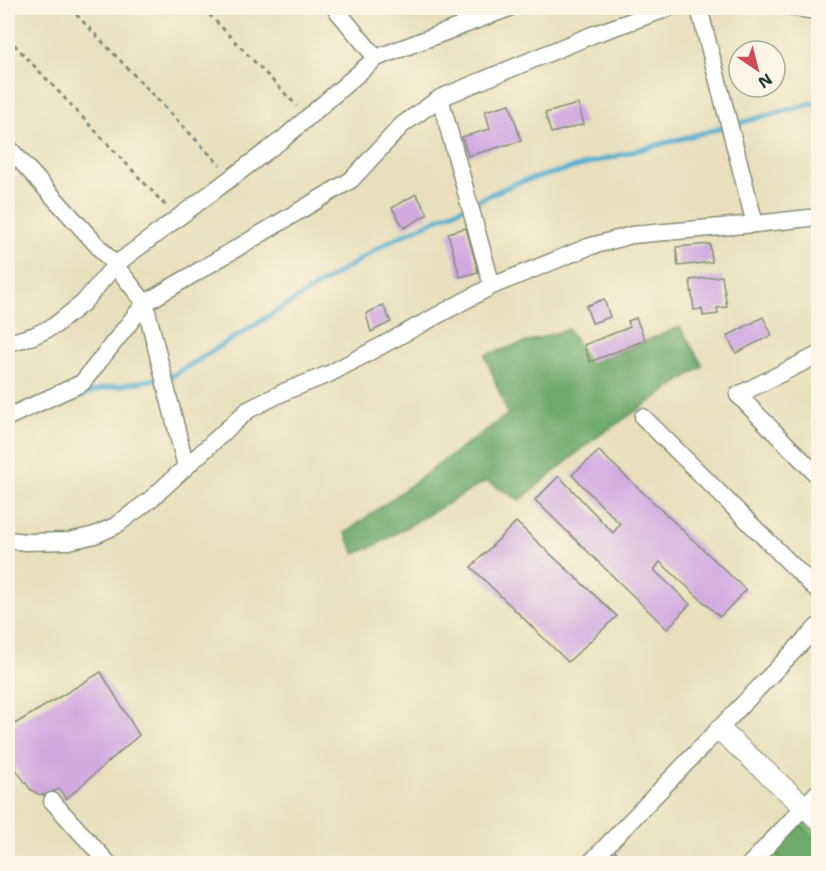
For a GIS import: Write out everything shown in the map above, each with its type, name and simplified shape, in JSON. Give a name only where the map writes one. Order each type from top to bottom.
[{"type":"street","points":[[335,8],[376,58]]},
{"type":"street","points":[[8,343],[33,336],[54,326],[83,303],[115,265],[309,118],[376,58],[509,8]]},
{"type":"street","points":[[8,417],[82,383],[145,303],[351,180],[402,125],[440,98],[592,35],[669,8]]},
{"type":"street","points":[[699,8],[755,224]]},
{"type":"street","points":[[795,8],[819,11]]},
{"type":"street","points":[[440,98],[492,286]]},
{"type":"street","points":[[8,147],[115,265],[145,303],[186,468]]},
{"type":"street","points":[[8,540],[69,542],[95,535],[115,526],[186,468],[248,410],[286,391],[329,374],[492,286],[588,247],[632,235],[819,216]]},
{"type":"street","points":[[819,355],[738,395],[819,476]]},
{"type":"street","points":[[643,417],[819,591]]},
{"type":"street","points":[[589,864],[819,626]]},
{"type":"street","points":[[720,730],[814,806],[750,864]]},
{"type":"street","points":[[52,801],[109,864]]},
{"type":"lane","points":[[452,8],[467,24]]},
{"type":"path","points":[[70,8],[232,177]]},
{"type":"path","points":[[203,8],[309,118]]},
{"type":"path","points":[[8,38],[177,218]]},
{"type":"green space","points":[[680,327],[703,366],[593,440],[520,500],[486,481],[376,545],[355,554],[345,533],[508,414],[485,355],[569,329],[589,364]]},
{"type":"green space","points":[[801,819],[818,835],[818,863],[760,864]]},
{"type":"green space","points":[[801,825],[818,841],[818,860],[785,863],[774,852]]},
{"type":"building","points":[[510,104],[521,141],[468,156],[462,137],[490,129],[485,111]]},
{"type":"building","points":[[578,104],[584,124],[551,133],[545,113]]},
{"type":"building","points":[[416,194],[428,214],[404,228],[392,208]]},
{"type":"building","points":[[466,228],[478,272],[460,277],[448,233]]},
{"type":"building","points":[[710,244],[712,262],[678,266],[676,247]]},
{"type":"building","points":[[722,276],[727,307],[717,308],[718,314],[703,316],[702,309],[694,310],[690,280]]},
{"type":"building","points":[[604,299],[610,317],[592,323],[586,306]]},
{"type":"building","points":[[383,305],[391,322],[371,332],[366,314]]},
{"type":"building","points":[[763,317],[772,335],[736,353],[727,336]]},
{"type":"building","points":[[636,318],[645,340],[590,362],[584,345],[630,327],[628,321]]},
{"type":"building","points":[[599,451],[746,590],[720,617],[660,562],[654,570],[690,604],[667,629],[535,500],[559,476],[613,533],[620,524],[572,475]]},
{"type":"building","points":[[516,522],[617,616],[568,662],[471,567]]},
{"type":"building","points":[[101,672],[139,735],[66,799],[59,789],[46,795],[38,794],[30,789],[15,765],[8,770],[8,728]]},
{"type":"building","points":[[611,847],[628,864],[595,864]]},
{"type":"waterway","points":[[38,412],[101,389],[172,376],[390,241],[516,183],[818,102]]}]
